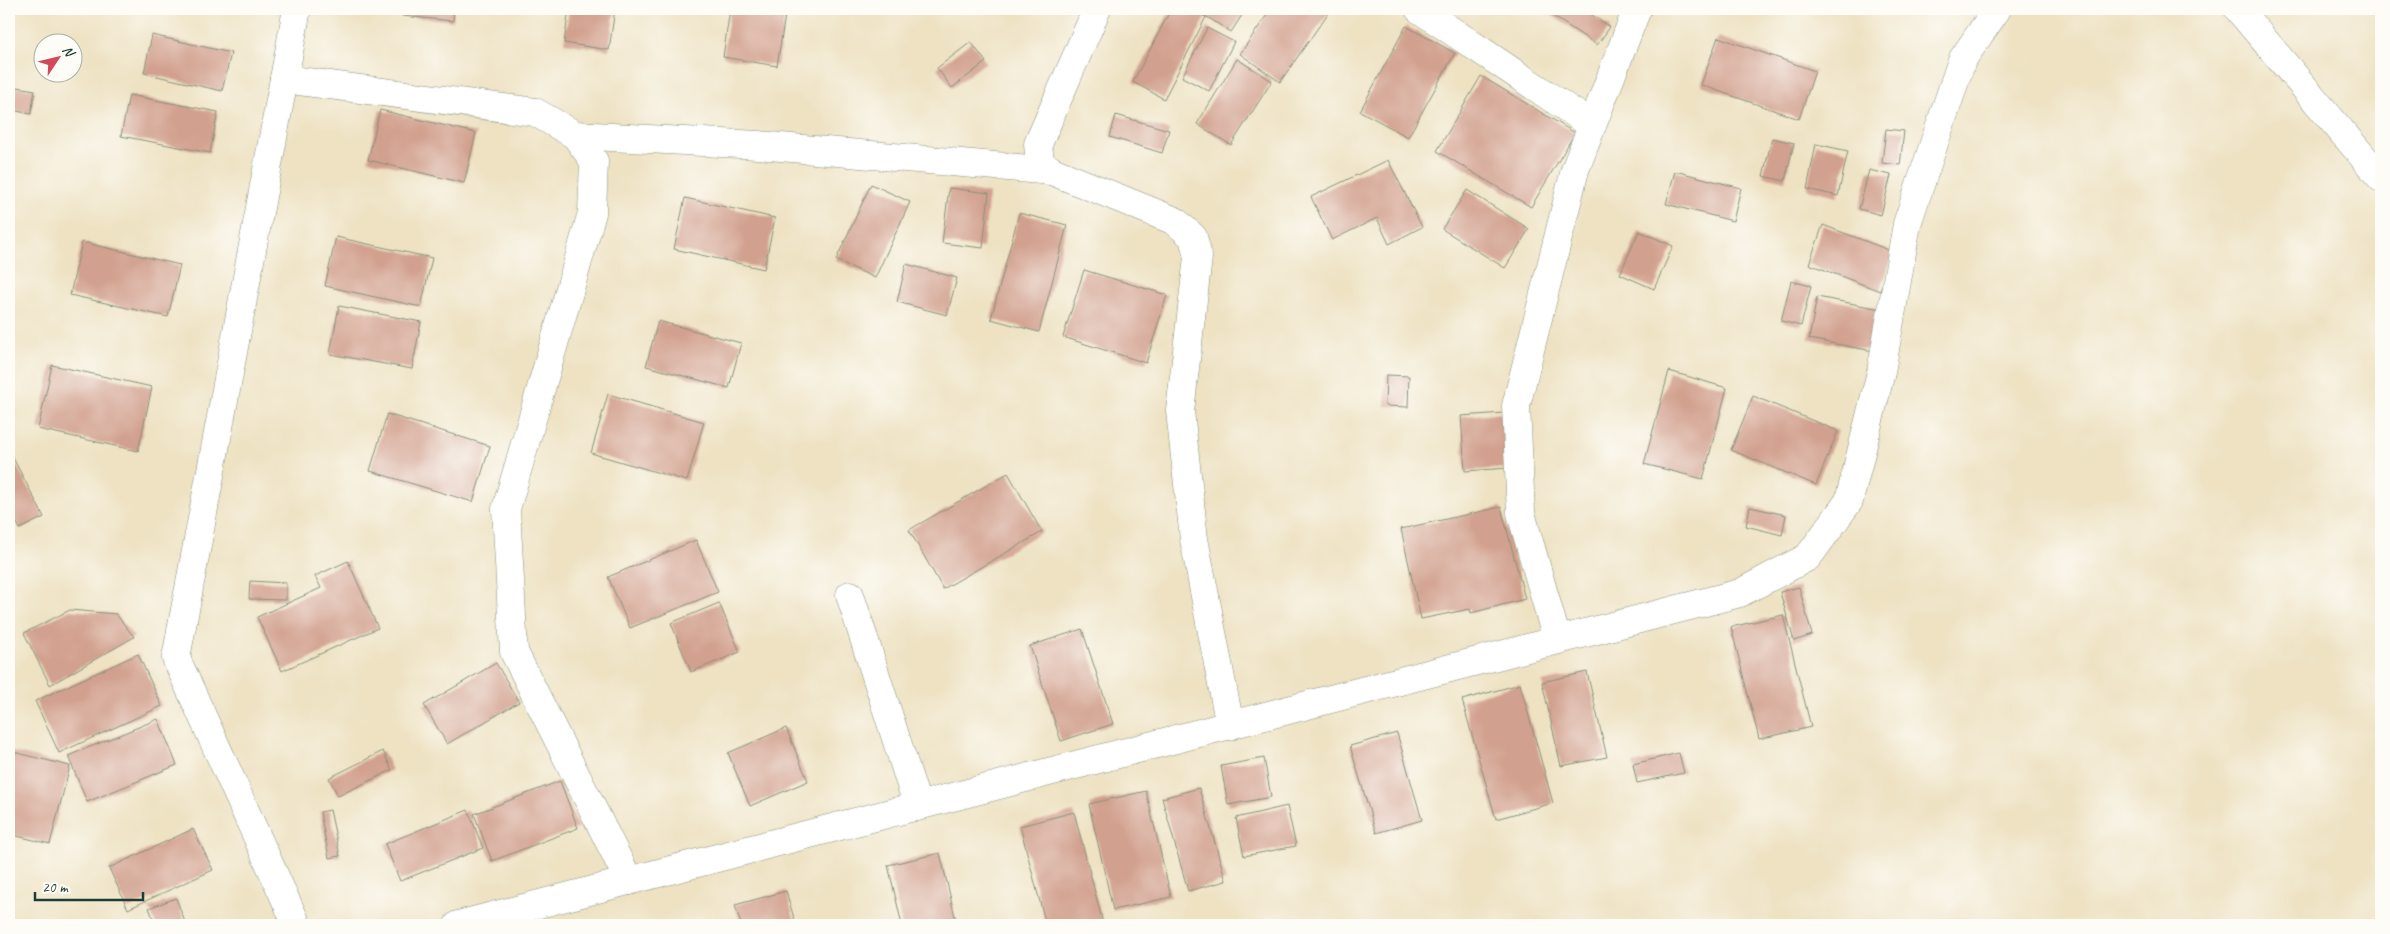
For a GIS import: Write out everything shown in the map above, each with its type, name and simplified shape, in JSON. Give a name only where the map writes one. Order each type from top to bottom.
[{"type":"street","points":[[297,925],[176,658],[298,9]]},
{"type":"street","points":[[1097,9],[1038,144],[1040,163],[1052,171],[1175,221],[1193,236],[1198,257],[1180,411],[1194,538],[1230,726]]},
{"type":"street","points":[[1419,9],[1592,125]]},
{"type":"street","points":[[1557,640],[1522,513],[1516,406],[1575,170],[1637,9]]},
{"type":"street","points":[[458,925],[1740,593],[1808,557],[1849,501],[1881,372],[1907,224],[1962,60],[1997,9]]},
{"type":"street","points":[[2238,9],[2381,178]]},
{"type":"street","points":[[284,79],[535,112],[575,135],[594,161],[592,213],[506,509],[514,652],[629,882]]},
{"type":"street","points":[[575,135],[758,145],[1052,171]]},
{"type":"street","points":[[850,595],[918,807]]},
{"type":"building","points":[[402,9],[454,9],[453,21],[402,16]]},
{"type":"building","points":[[569,9],[615,9],[609,50],[564,43]]},
{"type":"building","points":[[730,9],[786,9],[777,66],[723,57]]},
{"type":"building","points":[[1171,9],[1191,9],[1206,17],[1164,99],[1133,82]]},
{"type":"building","points":[[1194,9],[1246,9],[1231,32]]},
{"type":"building","points":[[1271,9],[1331,9],[1280,82],[1240,54]]},
{"type":"building","points":[[1542,9],[1583,9],[1610,27],[1597,45]]},
{"type":"building","points":[[1406,26],[1455,53],[1408,137],[1360,111]]},
{"type":"building","points":[[1207,28],[1234,42],[1209,91],[1182,77]]},
{"type":"building","points":[[152,35],[231,53],[222,91],[144,73]]},
{"type":"building","points":[[1718,37],[1815,71],[1799,119],[1701,85]]},
{"type":"building","points":[[971,42],[986,62],[952,88],[937,68]]},
{"type":"building","points":[[1237,59],[1272,81],[1231,145],[1197,124]]},
{"type":"building","points":[[1481,76],[1575,133],[1531,207],[1437,151]]},
{"type":"building","points":[[17,87],[35,90],[31,114],[12,110]]},
{"type":"building","points":[[129,95],[218,112],[210,153],[121,136]]},
{"type":"building","points":[[380,110],[476,133],[464,183],[368,160]]},
{"type":"building","points":[[1116,115],[1169,130],[1162,153],[1110,137]]},
{"type":"building","points":[[1886,129],[1904,131],[1900,165],[1882,163]]},
{"type":"building","points":[[1772,138],[1794,143],[1785,181],[1763,176]]},
{"type":"building","points":[[1816,144],[1848,151],[1838,196],[1807,189]]},
{"type":"building","points":[[1388,160],[1422,227],[1389,244],[1377,218],[1332,240],[1311,197]]},
{"type":"building","points":[[1869,170],[1891,175],[1881,215],[1859,209]]},
{"type":"building","points":[[1675,171],[1741,188],[1733,221],[1666,204]]},
{"type":"building","points":[[871,184],[910,202],[875,278],[836,260]]},
{"type":"building","points":[[949,188],[989,193],[983,248],[942,243]]},
{"type":"building","points":[[1467,190],[1529,229],[1505,268],[1442,229]]},
{"type":"building","points":[[685,198],[775,218],[764,269],[674,249]]},
{"type":"building","points":[[1019,213],[1067,225],[1039,332],[991,319]]},
{"type":"building","points":[[1823,225],[1894,252],[1880,291],[1809,264]]},
{"type":"building","points":[[1639,231],[1673,246],[1654,289],[1620,274]]},
{"type":"building","points":[[336,237],[432,258],[421,307],[325,286]]},
{"type":"building","points":[[82,242],[180,265],[168,317],[70,295]]},
{"type":"building","points":[[906,264],[957,278],[947,315],[897,302]]},
{"type":"building","points":[[1084,270],[1167,295],[1146,363],[1063,337]]},
{"type":"building","points":[[1791,281],[1811,286],[1801,326],[1781,321]]},
{"type":"building","points":[[1817,297],[1881,309],[1873,351],[1809,339]]},
{"type":"building","points":[[339,306],[421,322],[412,369],[330,354]]},
{"type":"building","points":[[658,321],[741,343],[729,388],[646,366]]},
{"type":"building","points":[[52,365],[152,387],[138,451],[38,429]]},
{"type":"building","points":[[1669,371],[1727,388],[1703,479],[1644,464]]},
{"type":"building","points":[[1386,375],[1409,376],[1408,407],[1385,406]]},
{"type":"building","points":[[608,394],[704,422],[687,481],[591,453]]},
{"type":"building","points":[[1753,396],[1838,431],[1816,485],[1731,450]]},
{"type":"building","points":[[1504,413],[1509,468],[1465,471],[1461,416]]},
{"type":"building","points":[[387,414],[490,446],[473,502],[370,471]]},
{"type":"building","points":[[13,458],[44,517],[20,529],[9,507],[9,460]]},
{"type":"building","points":[[1008,473],[1042,532],[943,589],[909,530]]},
{"type":"building","points":[[1501,507],[1525,599],[1471,613],[1470,609],[1421,619],[1401,529]]},
{"type":"building","points":[[1750,507],[1786,515],[1782,535],[1746,526]]},
{"type":"building","points":[[696,540],[718,592],[630,628],[608,577]]},
{"type":"building","points":[[348,561],[378,628],[282,671],[257,617],[321,588],[315,576]]},
{"type":"building","points":[[250,581],[286,583],[286,600],[249,599]]},
{"type":"building","points":[[1799,587],[1812,635],[1794,641],[1780,592]]},
{"type":"building","points":[[719,603],[740,652],[691,672],[671,623]]},
{"type":"building","points":[[70,610],[116,614],[134,637],[50,685],[24,633]]},
{"type":"building","points":[[1783,615],[1811,727],[1759,739],[1731,627]]},
{"type":"building","points":[[1082,629],[1113,724],[1061,741],[1030,646]]},
{"type":"building","points":[[138,654],[162,706],[59,753],[35,701]]},
{"type":"building","points":[[496,663],[519,702],[447,744],[424,705]]},
{"type":"building","points":[[1587,672],[1607,757],[1561,766],[1542,682]]},
{"type":"building","points":[[1520,684],[1553,803],[1496,819],[1462,700]]},
{"type":"building","points":[[158,719],[177,765],[87,802],[68,756]]},
{"type":"building","points":[[786,728],[808,781],[750,806],[728,753]]},
{"type":"building","points":[[1397,733],[1422,820],[1376,833],[1350,746]]},
{"type":"building","points":[[9,751],[70,766],[50,844],[9,834]]},
{"type":"building","points":[[383,751],[392,770],[338,796],[329,778]]},
{"type":"building","points":[[1679,753],[1684,773],[1637,783],[1633,764]]},
{"type":"building","points":[[1264,758],[1271,797],[1228,805],[1221,766]]},
{"type":"building","points":[[560,781],[578,828],[492,861],[474,814]]},
{"type":"building","points":[[1199,788],[1226,881],[1188,891],[1162,798]]},
{"type":"building","points":[[1146,791],[1171,897],[1113,910],[1089,804]]},
{"type":"building","points":[[1287,806],[1296,846],[1244,856],[1236,818]]},
{"type":"building","points":[[330,810],[340,856],[329,858],[320,812]]},
{"type":"building","points":[[468,810],[483,848],[400,881],[385,844]]},
{"type":"building","points":[[1074,812],[1103,923],[1095,925],[1046,925],[1020,826]]},
{"type":"building","points":[[193,829],[213,870],[128,909],[109,868]]},
{"type":"building","points":[[940,853],[957,925],[902,925],[888,865]]},
{"type":"building","points":[[786,891],[796,925],[741,925],[735,905]]},
{"type":"building","points":[[176,898],[186,925],[156,925],[149,908]]}]
